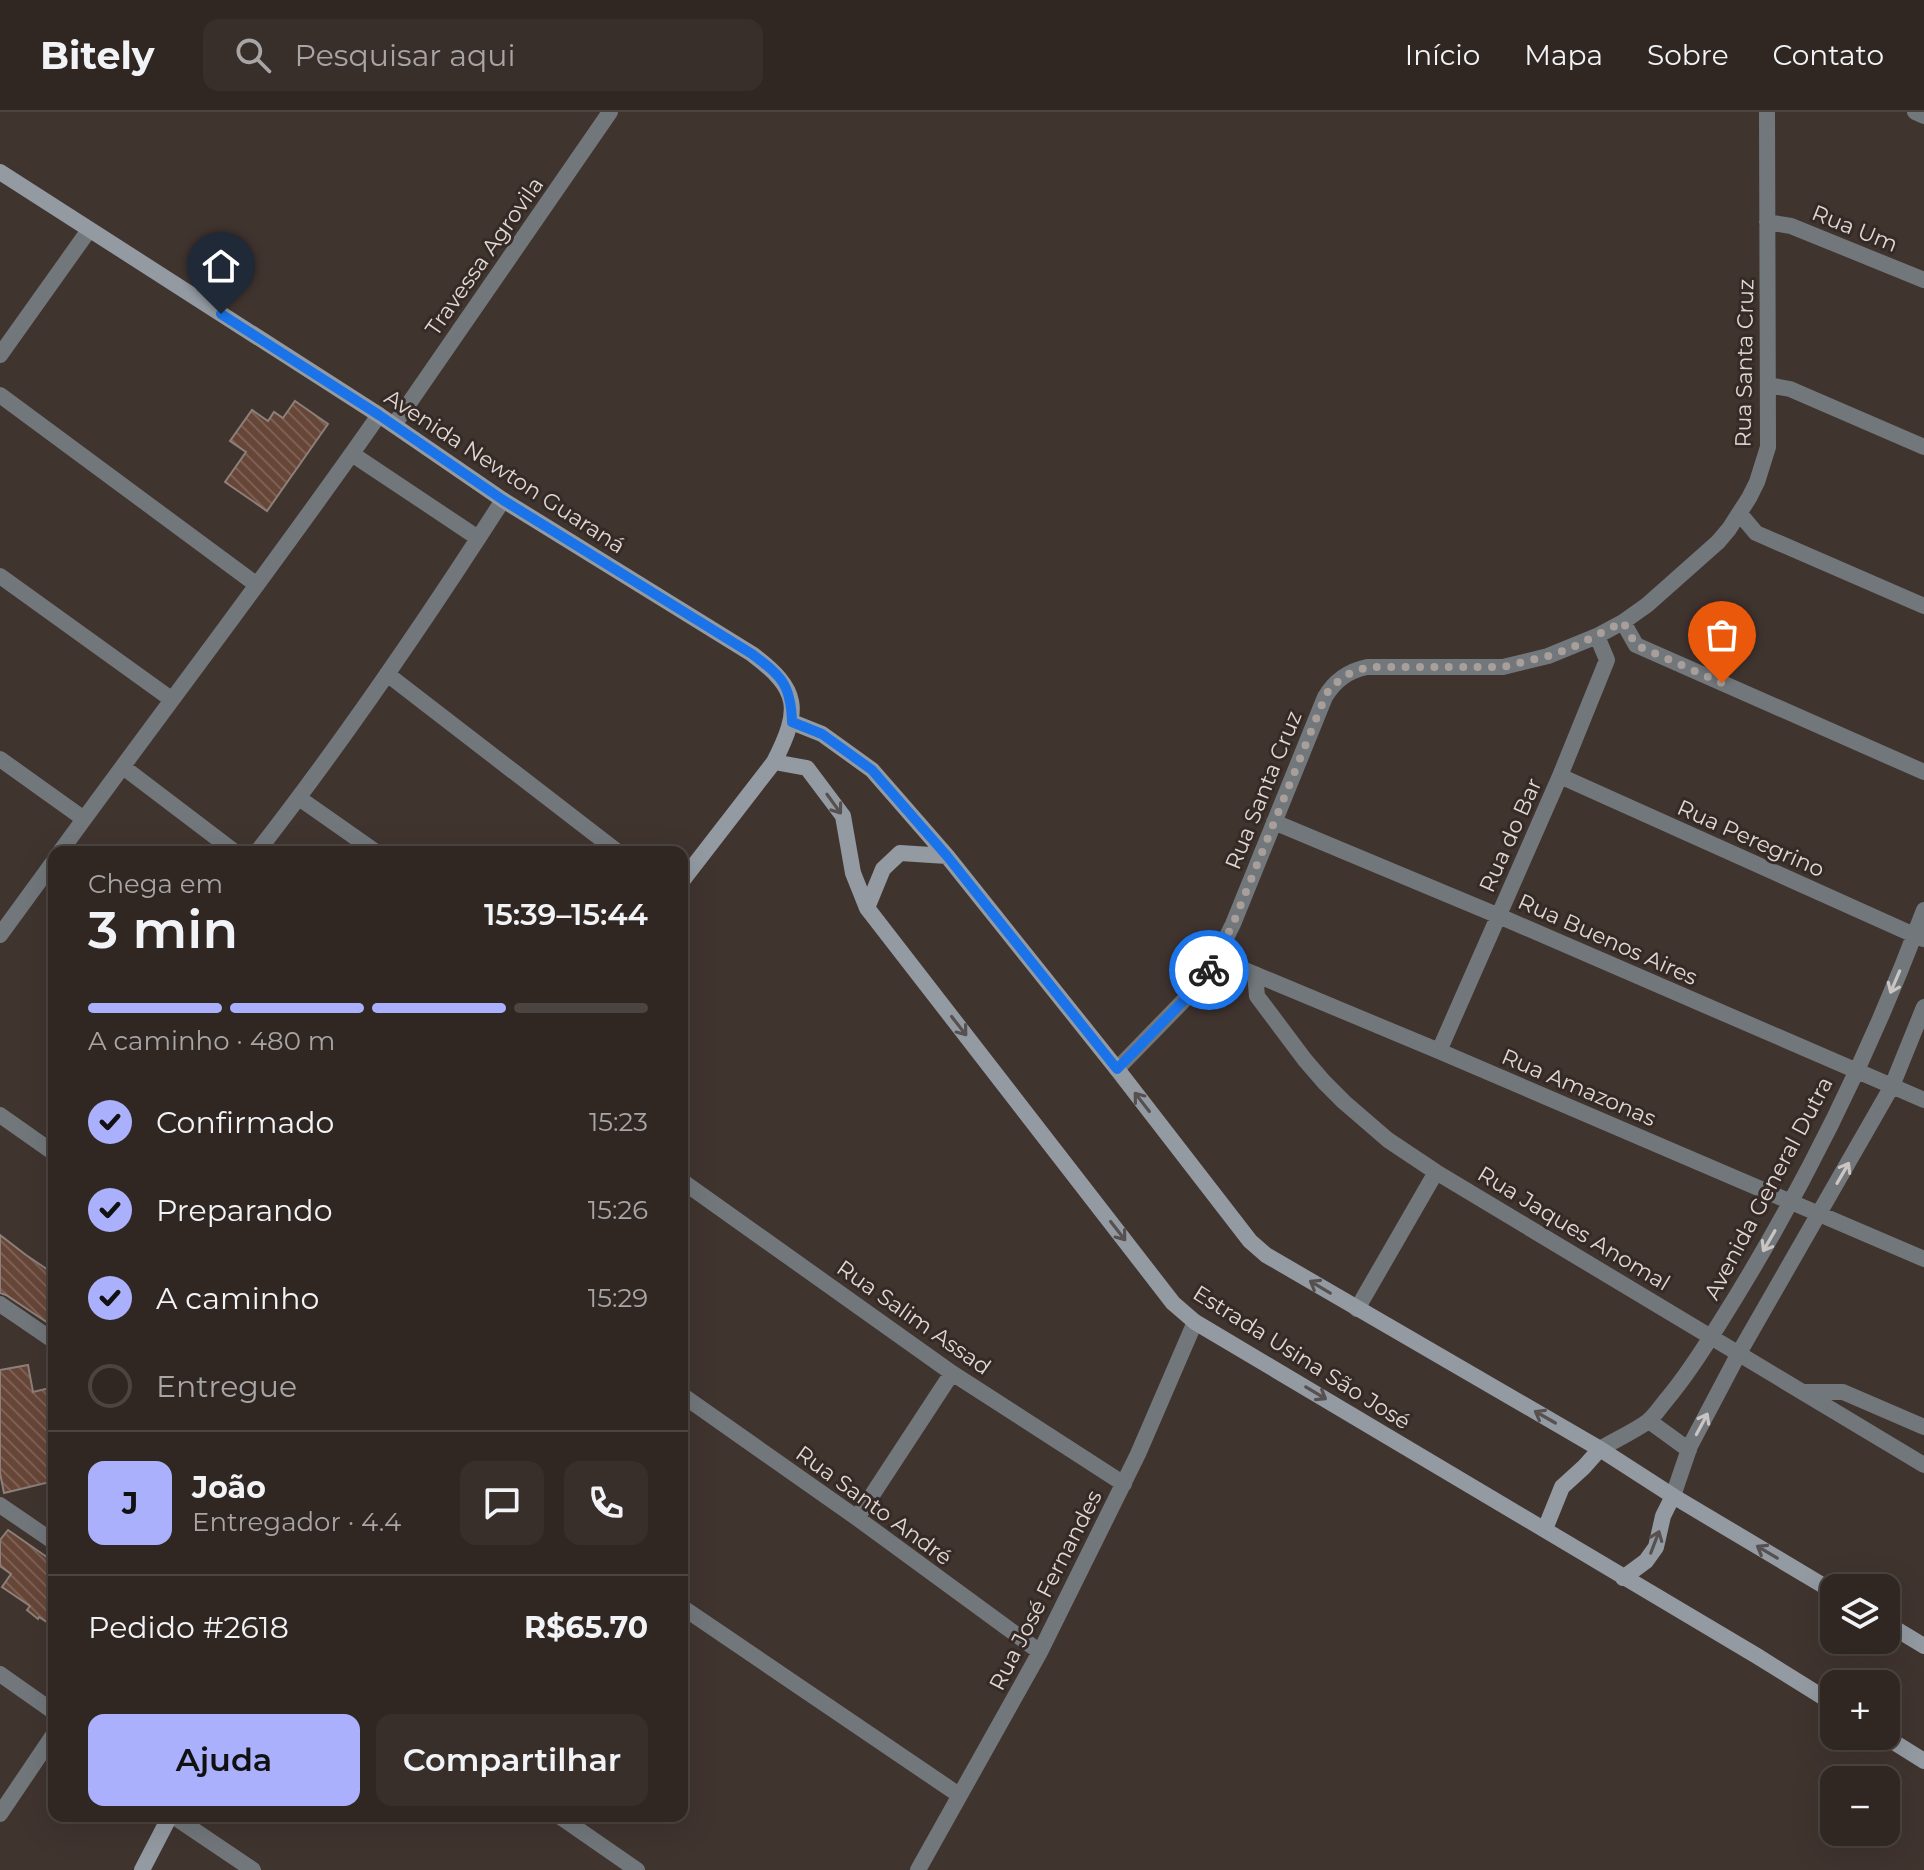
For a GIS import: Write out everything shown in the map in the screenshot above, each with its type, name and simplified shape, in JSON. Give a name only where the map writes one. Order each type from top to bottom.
[{"type":"main road","name":"Avenida Newton Guaraná","points":[[0,172],[379,415],[503,500],[752,654],[786,685],[792,722]]},
{"type":"main road","points":[[688,873],[774,762],[792,722],[822,734],[872,770],[947,856],[1250,1241],[1266,1255],[1600,1449],[1820,1584]]},
{"type":"main road","name":"Estrada Usina São José","points":[[774,762],[807,768],[843,816],[853,873],[867,908],[1173,1303],[1195,1322],[1820,1695]]},
{"type":"main road","points":[[867,908],[883,869],[900,853],[947,856]]},
{"type":"main road","points":[[1545,1529],[1562,1487],[1600,1449]]},
{"type":"main road","points":[[1623,1578],[1646,1561],[1656,1547],[1663,1516],[1673,1496]]},
{"type":"main road","points":[[1900,1631],[1924,1646]]},
{"type":"main road","points":[[1900,1746],[1924,1761]]},
{"type":"main road","points":[[142,1870],[169,1822]]},
{"type":"street","name":"Travessa Agrovila","points":[[394,425],[610,112]]},
{"type":"street","name":"Rua Santa Cruz","points":[[1117,1069],[1191,993],[1216,958],[1233,924],[1330,688],[1356,669],[1378,666],[1503,667],[1548,656],[1597,636],[1647,605],[1718,542],[1740,514],[1757,482],[1768,447],[1767,112]]},
{"type":"street","points":[[1915,112],[1924,116]]},
{"type":"street","name":"Rua Um","points":[[1767,222],[1791,226],[1924,280]]},
{"type":"street","points":[[0,355],[89,230]]},
{"type":"street","points":[[1768,385],[1790,389],[1924,447]]},
{"type":"street","points":[[0,395],[257,585]]},
{"type":"street","points":[[64,846],[379,415]]},
{"type":"street","points":[[352,454],[478,538]]},
{"type":"street","points":[[262,846],[387,674],[503,500]]},
{"type":"street","points":[[1740,514],[1756,533],[1924,606]]},
{"type":"street","points":[[0,576],[171,699]]},
{"type":"street","points":[[1623,622],[1636,645],[1924,772]]},
{"type":"street","name":"Rua do Bar","points":[[1439,1051],[1560,776],[1607,660],[1597,636]]},
{"type":"street","points":[[387,674],[610,846]]},
{"type":"street","points":[[0,759],[84,819]]},
{"type":"street","points":[[123,767],[227,846]]},
{"type":"street","name":"Rua Peregrino","points":[[1560,776],[1919,938]]},
{"type":"street","points":[[299,798],[367,846]]},
{"type":"street","name":"Rua Buenos Aires","points":[[1274,822],[1924,1100]]},
{"type":"street","points":[[0,935],[48,869]]},
{"type":"street","name":"Avenida General Dutra","points":[[1600,1449],[1649,1421],[1690,1371],[1712,1337],[1790,1202],[1856,1071],[1919,938],[1924,910]]},
{"type":"street","name":"Rua Amazonas","points":[[1216,958],[1924,1259]]},
{"type":"street","name":"Rua Jaques Anomal","points":[[1255,974],[1257,996],[1305,1060],[1355,1112],[1388,1140],[1436,1172],[1924,1465]]},
{"type":"street","points":[[1673,1496],[1689,1450],[1739,1353],[1892,1086],[1924,1007]]},
{"type":"street","points":[[0,1115],[48,1144]]},
{"type":"street","points":[[1357,1309],[1436,1172]]},
{"type":"street","name":"Rua Salim Assad","points":[[688,1185],[952,1373],[1124,1484]]},
{"type":"street","points":[[0,1304],[48,1337]]},
{"type":"street","name":"Rua José Fernandes","points":[[918,1870],[1040,1652],[1124,1484],[1195,1322]]},
{"type":"street","points":[[857,1518],[952,1373]]},
{"type":"street","points":[[1805,1392],[1843,1392],[1924,1427]]},
{"type":"street","name":"Rua Santo André","points":[[688,1399],[1040,1652]]},
{"type":"street","points":[[1649,1421],[1689,1450]]},
{"type":"street","points":[[0,1505],[48,1538]]},
{"type":"street","points":[[688,1611],[959,1795]]},
{"type":"street","points":[[0,1674],[48,1708]]},
{"type":"street","points":[[0,1814],[48,1743]]},
{"type":"street","points":[[181,1822],[253,1870]]},
{"type":"street","points":[[568,1822],[637,1870]]},
{"type":"building","points":[[295,401],[328,424],[267,511],[225,482],[246,452],[230,441],[252,410],[268,421],[274,412],[283,418]]},
{"type":"building","points":[[0,1235],[48,1270],[48,1323],[0,1293]]},
{"type":"building","points":[[28,1365],[33,1392],[48,1388],[48,1482],[4,1493],[0,1473],[0,1370]]},
{"type":"building","points":[[8,1530],[48,1558],[48,1623],[38,1619],[27,1610],[30,1606],[2,1587],[11,1574],[0,1566],[0,1540]]},
{"type":"way so far","points":[[1209,970],[1233,924],[1325,697],[1337,681],[1356,669],[1378,666],[1503,667],[1569,649],[1623,622],[1636,645],[1722,683]]},
{"type":"route","points":[[221,314],[379,415],[503,500],[772,669],[786,685],[792,722],[822,734],[872,770],[947,856],[1117,1069],[1191,993],[1209,970]]}]
